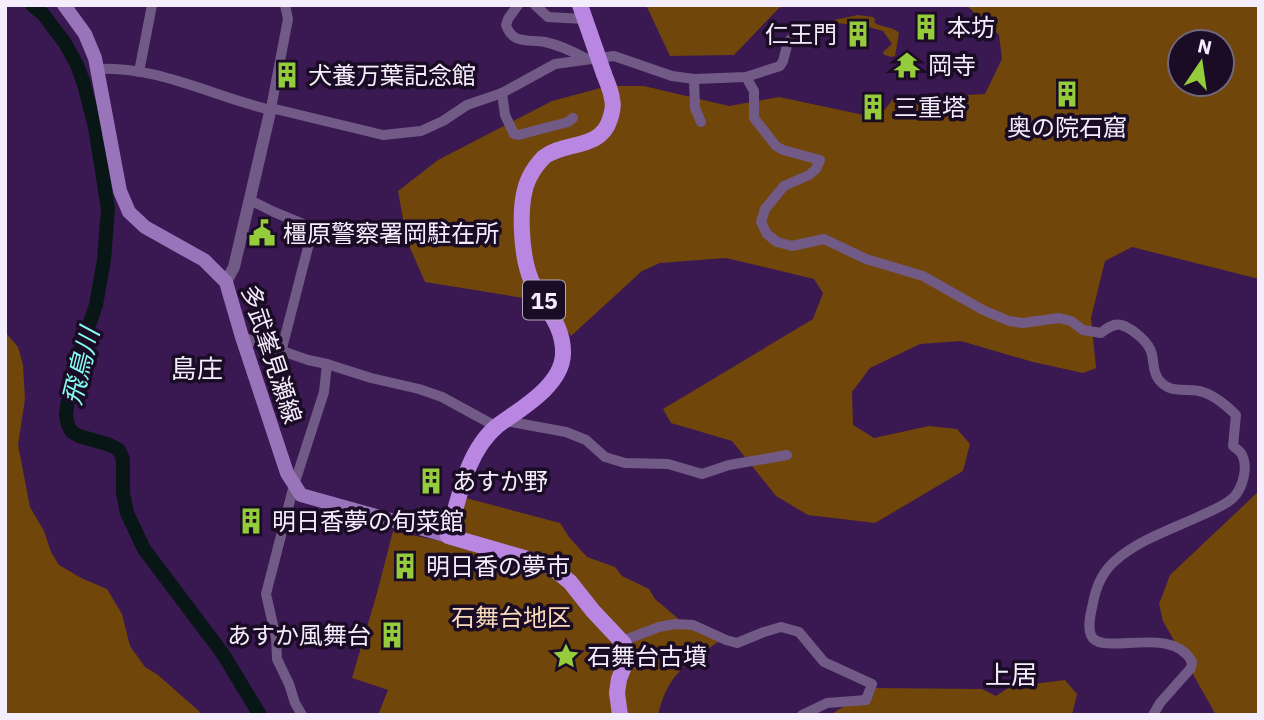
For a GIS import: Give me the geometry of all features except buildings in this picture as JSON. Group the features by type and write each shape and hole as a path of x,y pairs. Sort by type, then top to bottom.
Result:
{"main road":[{"name":"多武峯見瀬線","path":"64,5 85,34 95,58 120,191 129,212 145,227 204,260 226,282 287,473 294,485"},
{"name":"15","path":"448,536 471,462 479,446 501,424 547,387 563,356 556,321 532,281 524,249 524,190 530,176 545,157 592,141 604,132 609,124 613,101 604,74 592,55 582,12"},
{"path":"294,485 301,495 534,560 554,569 570,582 626,648 628,656 617,688 620,715"}],"street":[{"path":"139,72 152,5"},
{"path":"226,282 234,267 271,109 288,19 285,5"},
{"path":"518,5 506,25 514,37 547,42 575,52 614,56 672,76 694,79 746,77 780,66 788,43 794,36 814,31"},
{"path":"535,5 548,17 582,12"},
{"path":"97,69 139,72 212,92 244,104 383,135 421,131 467,106 502,93 555,64 592,55"},
{"path":"746,77 754,91 754,118 775,146 820,160 816,169 784,187 765,209 761,222 767,234 777,242 792,246 824,239 866,259 923,276 983,310 1009,321 1023,323 1059,318 1071,321 1083,330 1101,333 1112,326 1120,325 1142,337 1152,350 1154,371 1160,381 1170,389 1199,391 1211,396 1236,415 1233,446 1241,453 1244,479 1233,498 1133,548 1113,561 1096,588 1090,627 1094,640 1105,645 1130,642 1161,643 1181,649 1192,662 1191,668 1160,703 1153,715"},
{"path":"694,79 695,108 701,122"},
{"path":"502,93 505,115 514,134 568,122 573,118"},
{"path":"250,200 313,228 281,352"},
{"path":"242,337 281,352 419,389 501,424 566,432 586,440 605,457 625,463 668,464 702,474 729,465 787,455"},
{"path":"302,715 277,659 276,638 266,594 294,485 324,392 327,364"},
{"path":"622,641 675,624 693,625 737,643 781,627 799,632 824,662 872,684 866,700 827,704 802,715"}],"green space":[{"path":"646,5 787,5 779,8 734,55 670,56"},
{"path":"966,5 1259,5 1259,279 1132,247 1105,261 1091,318 1096,368 1083,373 961,341 920,344 870,368 852,392 853,425 874,438 929,426 957,429 970,444 963,471 875,523 808,515 776,496 732,441 671,423 663,409 813,319 823,293 814,279 726,258 660,263 642,271 571,336 542,301 425,282 407,241 398,191 438,160 552,101 608,86 644,86 729,106 779,97 878,118 893,99 985,94 1002,59 999,35"},
{"path":"858,15 873,17 877,24 899,33 895,56 884,55 883,52 892,44 883,31 834,22"},
{"path":"5,332 18,347 23,365 25,399 18,445 30,507 44,531 51,552 59,565 107,589 122,614 130,646 145,667 158,675 201,715 5,715"},
{"path":"1259,491 1259,715 1216,715 1163,621 1159,604 1170,575"},
{"name":"石舞台地区","path":"466,498 560,523 587,557 615,567 622,576 649,589 655,599 681,621 721,640 680,670 667,689 658,715 378,715 388,690 352,678 393,531 449,543"},
{"path":"1065,680 1077,694 1072,715 830,715 873,688 982,689 996,696 1010,687"}],"waterway":[{"name":"飛鳥川","path":"32,5 43,14 65,43 77,65 95,127 108,209 104,260 96,305 77,360 67,406 68,425 72,432 79,436 119,450 123,459 123,493 127,513 144,549 223,654 260,715"}],"place":[{"name":"本坊","path":"926,27"},
{"name":"仁王門","path":"858,34"},
{"name":"岡寺","path":"907,65"},
{"name":"犬養万葉記念館","path":"287,75"},
{"name":"奥の院石窟","path":"1067,94"},
{"name":"三重塔","path":"873,107"},
{"name":"橿原警察署岡駐在所","path":"262,233"},
{"name":"あすか野","path":"431,481"},
{"name":"明日香夢の旬菜館","path":"251,521"},
{"name":"明日香の夢市","path":"405,566"},
{"name":"あすか風舞台","path":"392,635"},
{"name":"石舞台古墳","path":"566,656"}],"district":[{"name":"島庄","path":"197,368"},
{"name":"上居","path":"1011,674"}]}
